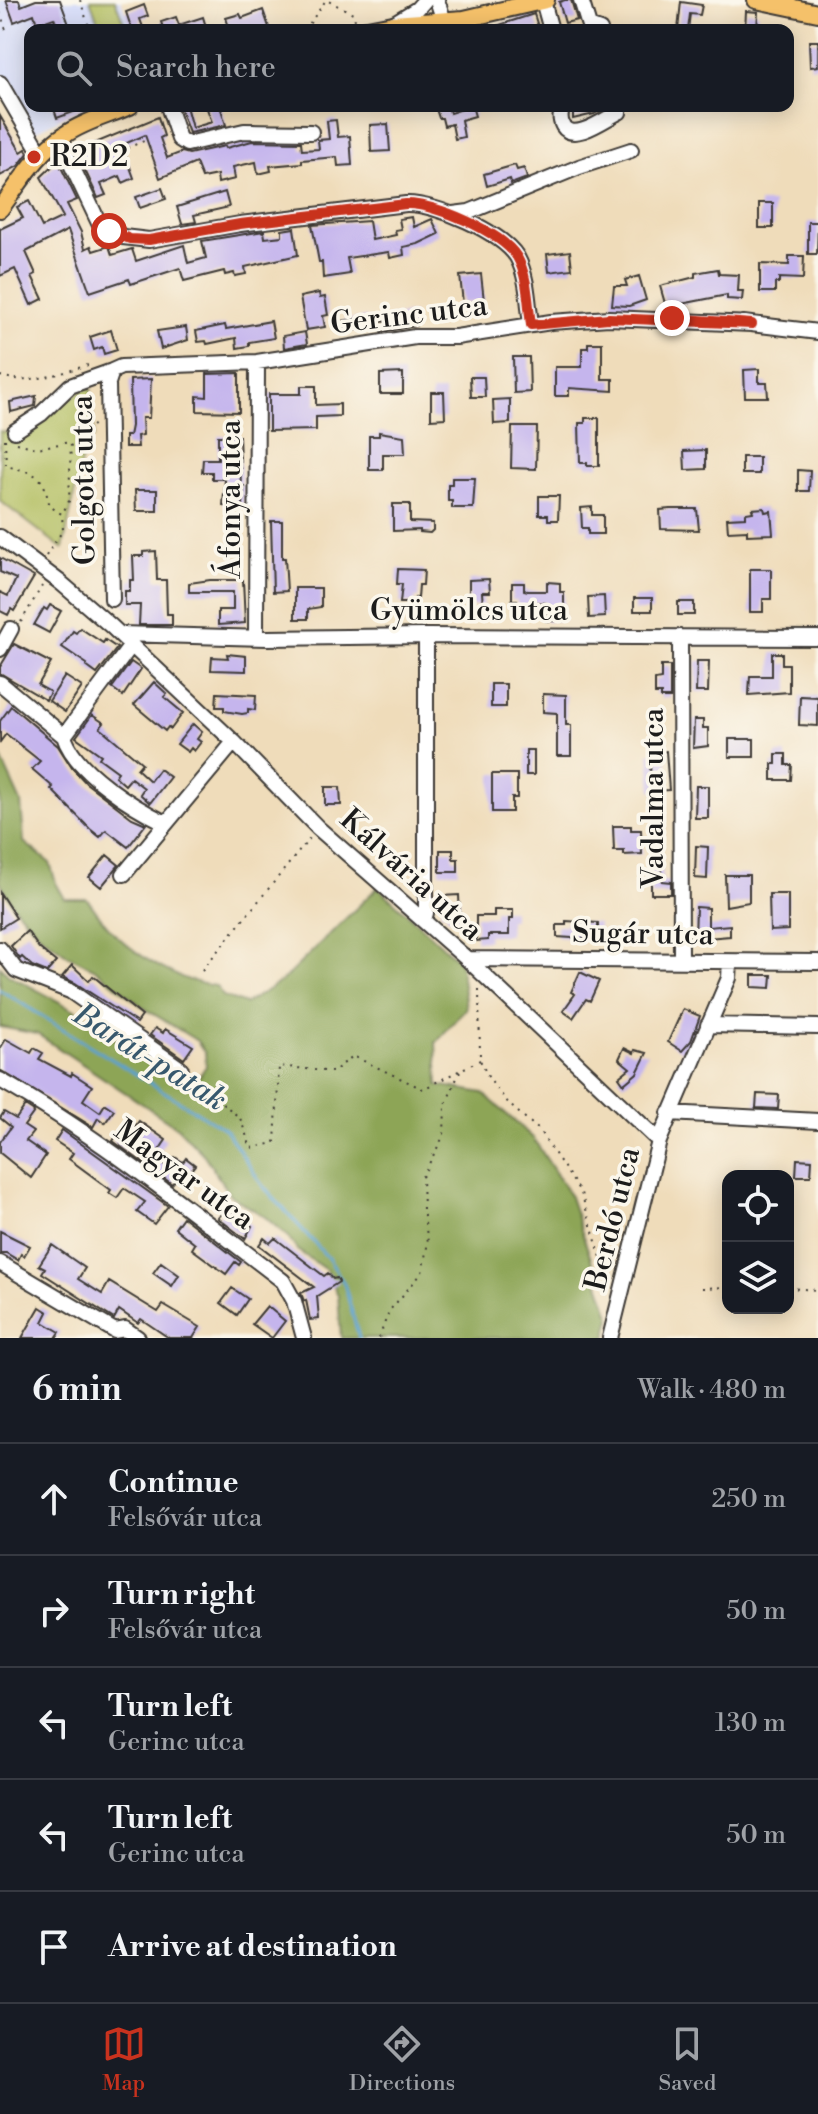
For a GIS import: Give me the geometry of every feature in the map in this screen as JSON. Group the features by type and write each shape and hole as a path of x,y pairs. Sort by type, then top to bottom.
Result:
{"main road":[{"path":"393,24 464,19 544,0"},
{"path":"756,0 818,13"},
{"path":"0,209 42,155 59,139 78,127 115,112"}],"street":[{"path":"544,0 550,24"},
{"path":"581,0 588,24"},
{"path":"393,24 428,1 438,21"},
{"path":"1,89 42,155"},
{"path":"170,112 179,139 187,144 244,131 311,132"},
{"path":"560,112 563,127 570,132 580,132 619,112"},
{"path":"59,139 99,223 115,234 130,239 149,240 278,220 417,204 453,214 500,241 517,258 523,273 531,325"},
{"path":"453,214 469,212 579,167 631,150"},
{"name":"Gerinc utca","path":"11,436 41,414 70,386 117,369 257,362 415,337 456,337 531,325 609,318 752,324 818,332"},
{"name":"Áfonya utca","path":"256,637 257,362"},
{"name":"Golgota utca","path":"112,599 108,376 117,369"},
{"path":"0,537 61,583 120,634 130,647 64,736"},
{"path":"0,649 11,629"},
{"name":"Gyümölcs utca","path":"120,634 818,638"},
{"path":"424,920 426,636"},
{"name":"Vadalma utca","path":"680,637 681,959"},
{"name":"Kálvária utca","path":"130,647 234,742 318,828 467,959 659,1141"},
{"path":"0,683 64,736 68,747 109,790 133,808 166,823"},
{"path":"124,874 234,742"},
{"path":"0,949 16,970 70,991 181,1069"},
{"name":"Sugár utca","path":"467,959 818,962"},
{"name":"Berdó utca","path":"610,1338 659,1141 729,978 730,962"},
{"path":"708,1025 818,1027"},
{"name":"Magyar utca","path":"0,1080 27,1095 158,1186 283,1281 294,1301 304,1338"},
{"path":"669,1113 818,1121"},
{"path":"0,1263 113,1335 125,1329 138,1338"}],"path":[{"path":"80,0 88,24"},
{"path":"309,24 326,0 353,13 358,24"},
{"path":"0,12 6,30"},
{"path":"127,148 144,141"},
{"path":"0,376 37,381 78,368"},
{"path":"62,514 49,505 37,477 6,466 4,435 37,448 71,441 85,434 101,415 108,414"},
{"path":"41,560 63,530 62,514 69,501 71,441"},
{"path":"11,629 17,627 31,608 37,592"},
{"path":"202,970 318,828"},
{"path":"479,972 480,1060 489,1079 510,1105 539,1130 581,1193 617,1307"},
{"path":"181,1069 240,1118 251,1148 275,1143 279,1066 333,1072 353,1056 423,1089 480,1060"},
{"path":"379,1338 389,1311 422,1273 428,1242 422,1177 444,1135 445,1106 460,1070"},
{"path":"702,1288 722,1287"},
{"path":"794,1288 818,1290"}],"shaded area":[{"path":"0,0 121,0 130,24 24,24 24,112 72,112 35,132 0,70"}],"green space":[{"path":"90,0 115,0 124,24 99,24"},
{"path":"91,387 94,437 85,442 63,549 0,501 0,431 12,434"},
{"path":"0,756 21,802 24,842 50,863 65,899 87,899 107,926 125,943 175,974 216,986 223,996 245,1004 282,981 378,887 460,962 466,1008 436,1042 438,1085 483,1093 533,1138 569,1194 611,1318 606,1338 341,1338 338,1295 326,1270 297,1250 287,1236 265,1217 230,1195 204,1155 177,1127 37,1034 0,1027 0,966 9,975 99,1023 124,1048 160,1070 192,1081 206,1066 205,1053 197,1041 144,1008 94,968 69,956 37,932 14,907 0,881"}],"building":[{"path":"6,0 19,0 21,6 36,0 60,0 69,24 56,24 54,18 37,24 34,14 14,22"},
{"path":"571,0 577,20 565,23 559,2"},
{"path":"681,2 702,5 700,15 690,14 689,24 679,24"},
{"path":"144,5 148,16 140,19 142,24 130,24 126,12"},
{"path":"263,10 268,24 228,24 226,18 240,14 242,18"},
{"path":"746,11 758,12 757,24 745,24"},
{"path":"534,14 537,24 503,24"},
{"path":"176,17 179,24 162,24"},
{"path":"203,17 205,24 182,24"},
{"path":"809,41 818,41 818,66 810,67"},
{"path":"55,112 73,112 57,118"},
{"path":"181,112 188,112 192,128 212,122 208,112 222,112 226,125 189,133"},
{"path":"437,112 474,112 475,116 461,120 464,137 455,139 452,124 444,126 442,118"},
{"path":"573,112 598,112 594,114 573,119"},
{"path":"0,116 21,152 26,149 28,153 18,166 0,176"},
{"path":"158,117 164,136 160,138 167,158 182,152 189,154 252,141 301,142 302,150 319,149 318,140 329,139 327,121 336,120 338,137 350,136 352,165 338,166 337,157 302,160 302,163 270,166 271,171 258,174 256,162 233,167 235,179 218,183 217,175 202,178 196,163 160,178 145,135 122,145 134,178 123,183 120,176 101,184 106,195 98,198 76,151"},
{"path":"388,124 390,151 371,152 370,125"},
{"path":"58,161 77,200 67,204 81,232 85,249 91,246 93,251 109,246 112,255 132,249 136,261 184,245 188,263 206,258 202,241 264,231 265,238 282,236 282,230 294,228 298,255 245,267 246,274 235,276 234,273 225,275 224,271 184,281 180,268 131,284 129,279 90,292 68,230 26,252 36,274 32,276 43,299 31,305 15,269 0,276 0,229 23,218 17,207 29,201 42,227 63,217 41,177"},
{"path":"515,165 517,170 524,168 527,178 511,184 510,179 487,186 484,174"},
{"path":"162,188 166,199 140,208 136,197"},
{"path":"225,192 229,207 194,215 196,222 182,224 177,207"},
{"path":"759,203 773,203 773,228 759,228"},
{"path":"412,217 414,227 432,219 439,234 403,247 404,255 390,258 389,252 347,258 350,274 323,278 312,225 369,221 372,240 396,235 395,230 401,229 399,219"},
{"path":"808,222 818,222 817,254 808,254"},
{"path":"570,251 572,269 549,272 547,254"},
{"path":"789,256 804,256 803,279 779,278 779,283 775,283 775,292 760,292 760,264 789,265"},
{"path":"718,269 719,274 739,275 738,291 743,291 742,300 727,299 727,295 666,307 660,286 695,277 695,273"},
{"path":"481,274 484,301 463,303 460,276"},
{"path":"639,276 646,300 629,306 612,305 614,286 627,286 625,280"},
{"path":"319,293 320,298 325,297 328,315 323,316 325,327 306,330 300,297"},
{"path":"413,313 416,326 381,332 380,322 390,321 389,317"},
{"path":"367,317 369,328 344,332 342,321"},
{"path":"271,321 274,338 249,342 249,346 237,348 236,338 207,344 206,341 198,342 196,331"},
{"path":"186,327 188,340 161,349 157,331"},
{"path":"111,330 117,350 104,354 102,347 94,350 90,337"},
{"path":"305,332 307,344 284,348 283,336"},
{"path":"588,343 602,343 602,379 613,379 613,391 569,388 569,396 555,396 555,367 582,367 582,348 588,348"},
{"path":"513,357 529,357 530,392 514,393"},
{"path":"759,369 759,383 767,383 768,397 745,397 744,370"},
{"path":"239,373 239,412 197,411 197,396 207,397 207,374"},
{"path":"403,373 403,394 380,394 380,374"},
{"path":"470,377 484,377 485,397 471,397"},
{"path":"151,379 149,418 142,418 143,435 137,436 138,447 125,447 125,436 129,436 131,426 130,380"},
{"path":"301,386 316,386 316,405 340,404 340,416 316,417 316,430 269,431 269,394 301,394"},
{"path":"431,392 444,392 445,418 431,419"},
{"path":"36,396 35,406 11,412 10,402"},
{"path":"510,399 510,423 494,424 493,400"},
{"path":"585,418 599,418 599,466 580,463 579,423 585,423"},
{"path":"512,427 537,427 536,469 511,468"},
{"path":"379,432 404,436 405,454 383,454 383,470 369,470 369,436 379,436"},
{"path":"218,436 239,436 243,507 223,506 225,479 212,479 212,472 202,472 203,459 218,459"},
{"path":"706,450 706,469 685,470 684,451"},
{"path":"742,457 759,457 759,474 742,474"},
{"path":"798,470 810,471 809,491 798,491"},
{"path":"452,478 475,478 473,508 452,508 452,501 448,501 448,484 452,484"},
{"path":"135,490 157,490 157,511 136,511"},
{"path":"539,496 559,496 558,520 548,520 548,515 539,515"},
{"path":"393,504 410,504 410,522 433,523 433,530 430,533 420,530 393,531"},
{"path":"592,507 592,515 603,515 603,534 588,534 588,528 582,528 581,508"},
{"path":"764,508 765,512 771,511 773,534 747,535 747,530 728,531 727,518 746,517 746,513 753,512 752,509"},
{"path":"697,509 699,530 661,529 660,510"},
{"path":"271,521 282,521 282,558 285,558 287,591 273,592"},
{"path":"156,551 157,580 166,580 167,614 172,614 172,625 139,625 140,605 125,605 125,591 130,591 130,580 134,580 133,556"},
{"path":"0,558 34,577 14,611 11,609 8,615 0,611 0,592 8,596 16,579 0,572"},
{"path":"398,569 424,570 423,585 419,585 415,603 400,603 402,584 397,584"},
{"path":"750,569 771,569 771,599 763,599 763,612 750,612"},
{"path":"489,579 490,592 482,592 483,606 469,606 469,580"},
{"path":"243,580 245,623 218,625 218,610 233,610 233,592 189,592 189,583"},
{"path":"547,582 560,583 560,592 564,592 564,621 546,621 546,603 528,602 528,613 517,613 517,600 512,600 512,583 524,583 524,590 528,591 547,591"},
{"path":"295,588 321,588 321,607 308,609 308,619 295,619"},
{"path":"604,596 605,617 589,618 588,597"},
{"path":"634,598 652,598 652,611 634,611"},
{"path":"678,602 694,602 694,615 678,615"},
{"path":"50,605 61,611 49,633 34,625 44,608 47,610"},
{"path":"80,628 117,648 97,674 62,647 73,631 76,633"},
{"path":"14,644 51,663 38,685 50,692 46,700 0,673 0,667"},
{"path":"772,653 782,653 782,664 789,664 789,692 749,695 750,676 772,676"},
{"path":"227,654 246,656 246,671 211,670 212,657 228,658"},
{"path":"697,661 709,661 708,692 696,692"},
{"path":"131,662 141,669 123,696 112,688"},
{"path":"661,666 670,666 670,698 655,694 655,680 661,679"},
{"path":"65,676 82,687 65,712 49,701"},
{"path":"154,682 167,694 164,697 183,713 171,729 168,727 165,731 134,705"},
{"path":"491,684 506,684 506,707 491,707"},
{"path":"217,693 256,695 255,710 248,709 248,713 242,714 224,711 224,707 216,707"},
{"path":"543,694 566,695 566,725 571,725 571,756 557,756 557,713 543,712"},
{"path":"800,696 818,697 818,726 799,725"},
{"path":"11,706 58,746 86,783 132,818 146,824 128,847 106,830 100,837 90,829 51,789 53,787 32,769 40,761 6,734 0,742 0,721"},
{"path":"92,715 104,723 100,728 142,763 137,769 150,781 159,769 170,777 150,803 140,794 144,788 131,778 125,785 115,776 118,772 99,758 101,755 76,737"},
{"path":"694,720 703,720 703,728 708,728 708,746 693,748"},
{"path":"193,724 202,732 197,739 201,742 194,751 191,748 188,752 177,744"},
{"path":"729,739 754,739 754,757 729,757"},
{"path":"526,750 534,750 534,775 526,775"},
{"path":"666,751 669,790 652,791 649,753"},
{"path":"776,754 786,754 786,765 792,765 791,780 772,780 772,764 776,764"},
{"path":"492,774 517,774 517,798 512,798 512,812 492,812"},
{"path":"696,786 708,786 708,818 695,818"},
{"path":"325,787 340,787 341,805 325,805"},
{"path":"613,826 631,826 631,830 641,830 642,854 624,855 624,851 614,851"},
{"path":"696,846 708,847 707,879 695,878"},
{"path":"440,850 453,850 453,859 458,859 458,872 440,872"},
{"path":"107,855 119,865 101,887 89,877"},
{"path":"651,867 662,867 662,881 671,882 671,894 651,894"},
{"path":"725,875 749,875 749,902 726,906"},
{"path":"0,893 16,918 0,928"},
{"path":"769,894 788,894 788,930 770,931"},
{"path":"459,895 460,918 447,918 447,913 441,913 441,896"},
{"path":"696,907 708,908 708,927 730,925 730,936 695,939"},
{"path":"494,910 513,910 513,919 509,919 509,935 488,935 488,940 476,941 476,916 494,916"},
{"path":"566,921 598,923 598,936 588,936 588,939 557,937 557,925 566,925"},
{"path":"27,931 39,948 56,962 47,972 32,966 22,957 20,959 11,946"},
{"path":"72,965 89,981 93,976 142,1016 137,1023 62,977"},
{"path":"580,972 599,981 590,1001 586,999 573,1018 563,1011 575,994 571,992"},
{"path":"752,975 772,975 771,988 752,987"},
{"path":"683,1009 700,1016 691,1041 682,1051 668,1042"},
{"path":"155,1028 163,1033 165,1029 193,1046 184,1059 150,1035"},
{"path":"6,1039 31,1053 34,1048 43,1053 39,1059 71,1076 72,1073 92,1086 83,1100 100,1112 105,1104 114,1110 105,1123 98,1118 93,1127 0,1070 0,1049"},
{"path":"624,1048 634,1053 635,1050 647,1053 637,1073 624,1084 619,1077 630,1068 619,1059"},
{"path":"757,1094 779,1095 778,1109 756,1108"},
{"path":"25,1106 34,1112 24,1126 33,1132 26,1141 46,1155 31,1178 0,1153 0,1142 11,1127 0,1118 4,1112 16,1119"},
{"path":"139,1121 166,1140 154,1158 168,1167 175,1157 183,1162 186,1158 195,1165 184,1179 179,1176 172,1184 113,1141 121,1129 129,1135"},
{"path":"62,1130 168,1206 154,1224 137,1212 145,1202 124,1188 117,1198 109,1193 111,1190 69,1159 73,1153 55,1141"},
{"path":"797,1159 812,1160 811,1176 796,1176"},
{"path":"227,1207 252,1226 245,1239 218,1218"},
{"path":"183,1217 241,1262 239,1265 235,1262 226,1274 192,1249 195,1244 175,1228"},
{"path":"0,1231 30,1246 24,1256 21,1254 18,1260 0,1253"},
{"path":"264,1238 270,1243 275,1238 324,1276 328,1273 333,1279 337,1278 339,1282 317,1296 319,1319 310,1320 306,1300 301,1293 314,1287 259,1245"},
{"path":"52,1245 85,1268 78,1279 102,1294 109,1282 158,1312 163,1305 200,1327 193,1338 169,1338 141,1319 138,1323 119,1310 114,1319 42,1273 45,1268 39,1265"},
{"path":"161,1262 179,1275 172,1286 153,1273"},
{"path":"232,1288 248,1299 237,1315 221,1303"},
{"path":"267,1306 285,1321 272,1338 252,1324"},
{"path":"40,1307 48,1312 43,1322 60,1332 56,1338 22,1338"}],"waterway":[{"name":"Barát-patak","path":"0,990 226,1130 262,1185 328,1258 344,1283 359,1338"}],"place":[{"name":"R2D2","path":"34,157"}],"route":[{"path":"109,231 130,239 149,240 240,224 406,204 427,205 453,214 510,248 523,273 531,325 609,318 752,324 672,318"}]}
